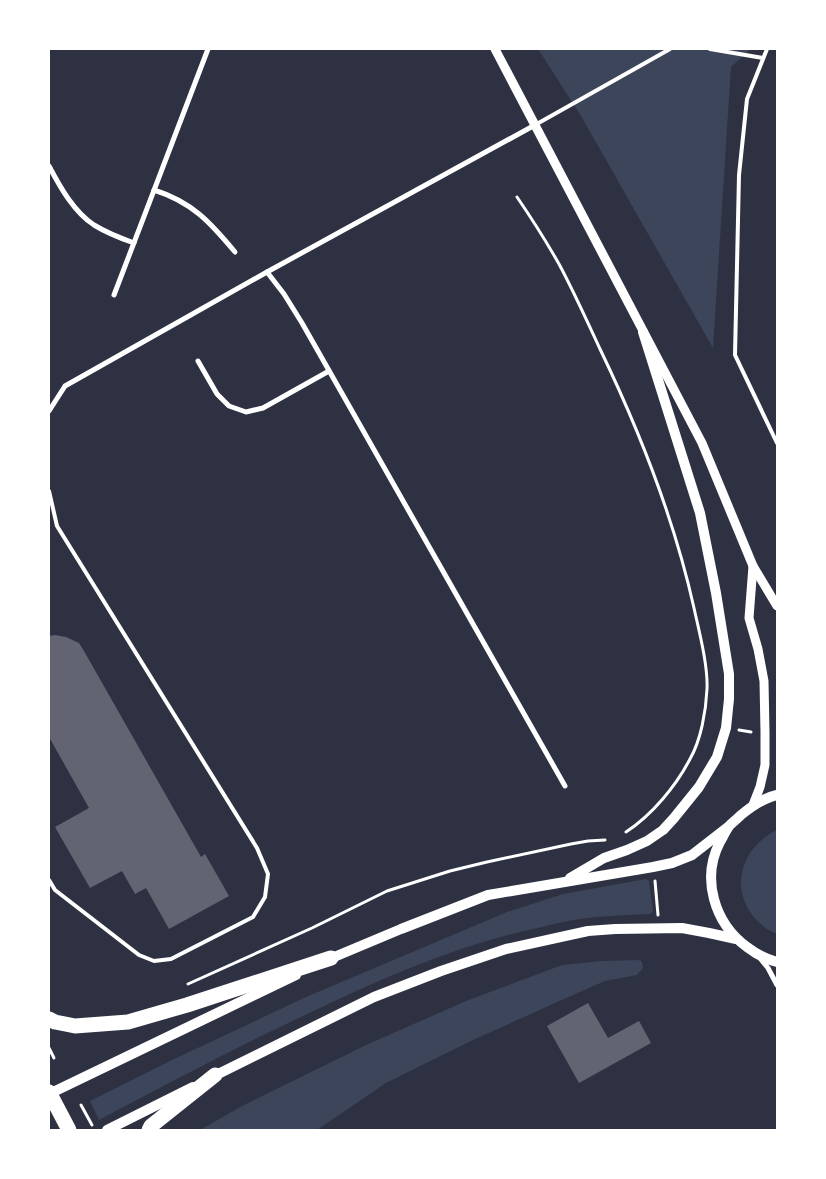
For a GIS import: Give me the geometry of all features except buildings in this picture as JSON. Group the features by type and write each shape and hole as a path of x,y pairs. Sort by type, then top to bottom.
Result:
{"highway":[{"path":"49,1019 75,1026 128,1022 331,958"},
{"path":"149,1130 151,1126 215,1075"},
{"path":"49,1093 68,1130"}],"main road":[{"path":"564,882 604,858 647,841 663,830 699,786 717,757 726,728 729,674 702,522 643,332"},
{"path":"49,1093 331,958 488,895 653,868 672,863 692,854 753,805 777,796"},
{"path":"728,827 715,852 711,879 717,911 725,926 736,939 755,953 777,962"},
{"path":"107,1130 374,998 441,971 506,949 588,931 615,929 682,928 736,939"}],"street":[{"path":"114,295 208,49"},
{"path":"495,49 702,443 753,566 777,606"},
{"path":"49,411 65,386 267,272 535,125"},
{"path":"49,166 76,209 93,224 113,235 134,243"},
{"path":"154,190 170,195 195,210 214,226 235,252"},
{"path":"267,272 284,294 329,371 565,786"},
{"path":"198,361 217,394 229,406 246,412 263,408 329,371"},
{"path":"753,566 749,618 758,649 764,681 765,732 765,765 753,805"},
{"path":"755,953 768,968 777,985"}],"lane":[{"path":"535,125 670,49"},
{"path":"710,49 763,58"},
{"path":"767,49 747,99 739,175 735,355 777,443"},
{"path":"49,491 58,526 258,848 268,874 265,897 253,917 171,959 154,960 139,955 62,896 55,890 49,880"}],"path":[{"path":"736,730 750,732"},
{"path":"654,877 658,915"},
{"path":"49,1048 54,1058"},
{"path":"81,1105 92,1125"}],"shaded area":[{"path":"538,49 751,49 731,67 713,348 581,116"},
{"path":"777,830 777,934 765,928 750,912 741,888 741,876 749,854 756,845"},
{"path":"646,879 649,881 653,911 650,914 579,919 485,941 457,950 376,982 322,1007 182,1076 99,1120 90,1101 306,997 507,912 563,894"},
{"path":"640,960 643,968 637,975 605,981 471,1041 386,1083 317,1130 200,1130 242,1106 366,1045 466,1001 562,965"}]}
